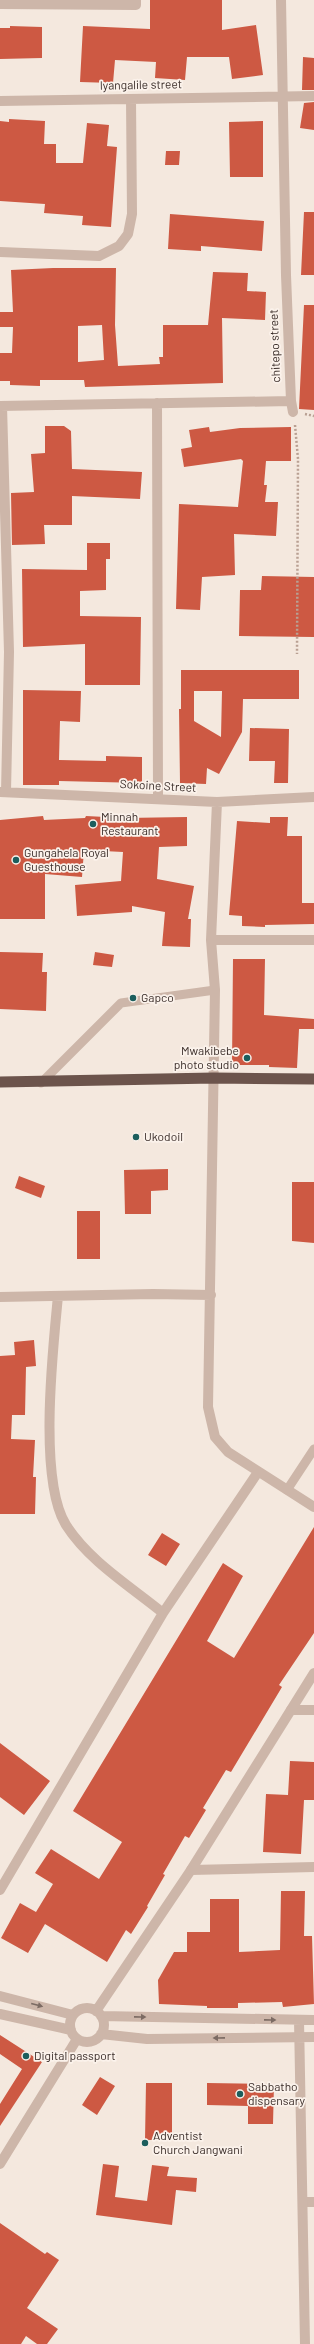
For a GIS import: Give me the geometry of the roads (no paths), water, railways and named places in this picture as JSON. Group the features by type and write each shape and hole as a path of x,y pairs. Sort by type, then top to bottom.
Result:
{"highway":[{"path":"0,1082 41,1083 214,1078 314,1079"}],"street":[{"path":"0,4 136,4 136,0"},
{"name":"chitepo street","path":"280,0 291,401 293,412"},
{"name":"lyangalile street","path":"0,100 131,99 282,95 314,96"},
{"path":"0,252 100,256 119,246 128,234 132,214 131,99"},
{"path":"3,792 9,652 2,548 1,406 291,401"},
{"path":"158,403 158,799"},
{"name":"Sokoine Street","path":"3,792 217,802 314,797"},
{"path":"217,802 211,940 215,990 208,1407 215,1437 228,1452 314,1507"},
{"path":"211,940 314,940"},
{"path":"0,1297 211,1295"},
{"path":"58,1296 51,1376 50,1442 53,1480 58,1507 66,1524 91,1555 163,1613"},
{"path":"0,1889 163,1613 258,1472"},
{"path":"98,2014 314,1674"},
{"path":"291,1710 314,1710"},
{"path":"190,1870 314,1867"},
{"path":"0,1996 73,2015"},
{"path":"98,2014 103,2024 101,2034 93,2041 87,2042 77,2039 71,2030 71,2020 73,2015 82,2009 98,2014 314,2020"},
{"path":"0,2014 71,2030"},
{"path":"299,2020 301,2037 305,2344"},
{"path":"101,2034 147,2039 314,2037"},
{"path":"0,2164 77,2039"},
{"path":"302,2202 314,2202"}],"lane":[{"path":"41,1083 121,1004 215,990"},
{"path":"287,1490 314,1448"}],"place":[{"name":"Minnah Restaurant","path":"93,824"},
{"name":"Gungahela Royal Guesthouse","path":"16,860"},
{"name":"Gapco","path":"133,998"},
{"name":"Mwakibebe photo studio","path":"247,1058"},
{"name":"Ukodoil","path":"136,1137"},
{"name":"Digital passport","path":"26,2056"},
{"name":"Sabbatho dispensary","path":"240,2094"},
{"name":"Adventist Church Jangwani","path":"145,2143"}]}
